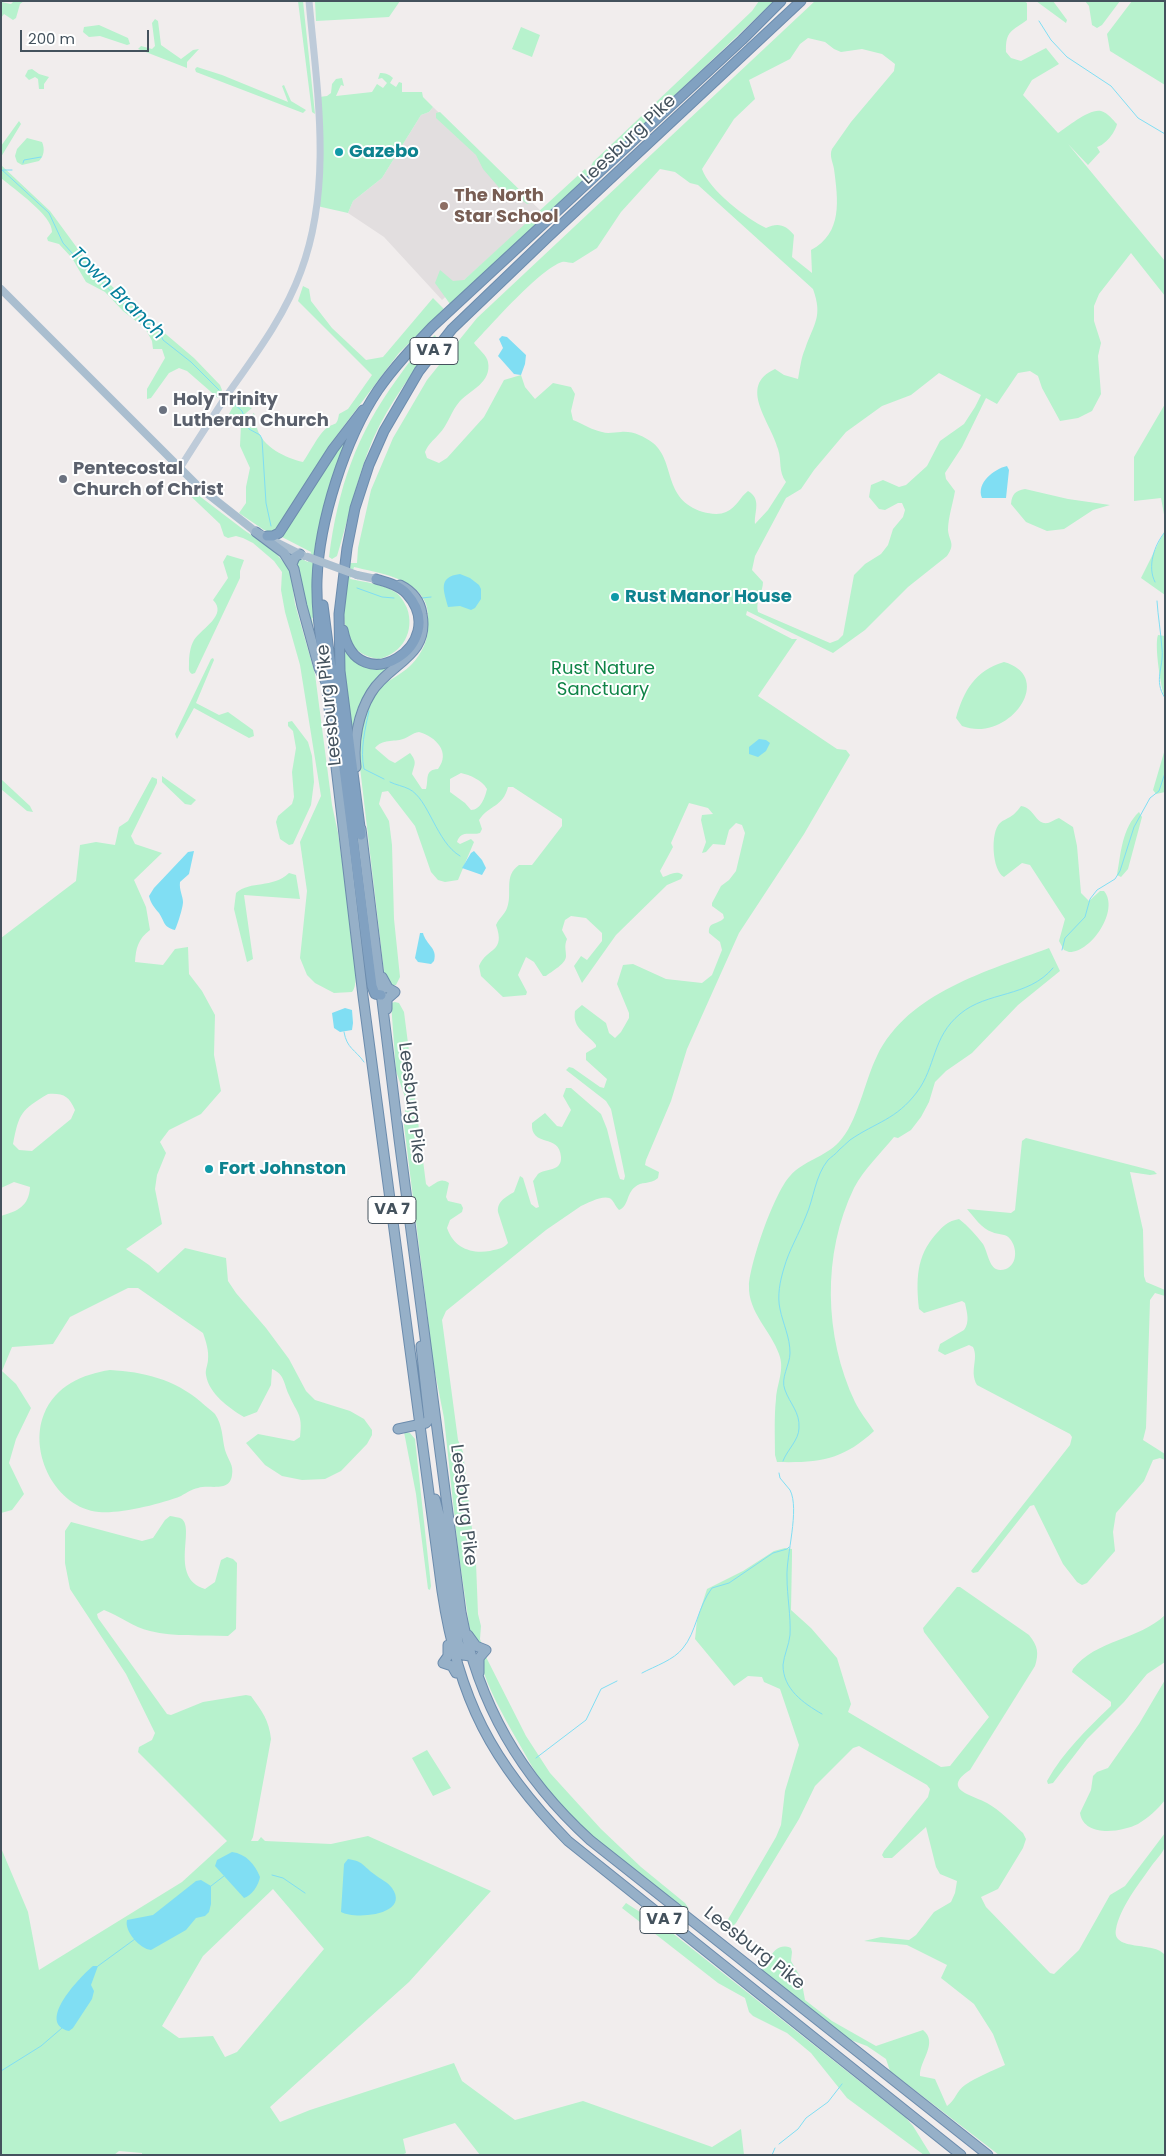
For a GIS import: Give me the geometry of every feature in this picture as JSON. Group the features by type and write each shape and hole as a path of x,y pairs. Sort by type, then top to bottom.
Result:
{"highway":[{"name":"Leesburg Pike","path":"781,1 742,40 432,327 377,392 350,446 332,494 322,540 317,578 319,629 363,996 448,1628 448,1654 443,1663 452,1666 490,1742 508,1772 539,1811 568,1842 961,2155"},
{"name":"Leesburg Pike","path":"801,1 486,296 452,330 429,358 395,412 369,465 351,527 339,614 340,671 464,1625 470,1656 495,1718 514,1752 539,1786 574,1825 988,2155"},
{"path":"267,536 279,533 333,449 377,392"},
{"path":"256,532 284,554 292,564 319,668 326,682"},
{"path":"292,564 295,557 304,556"},
{"path":"317,578 322,593 372,986 375,994 381,995"},
{"path":"339,614 346,644 360,658 367,662 381,665 403,656 415,640 417,614 406,593 393,585 376,579"},
{"path":"361,835 361,808 355,762 357,730 375,687 417,648 423,627 422,611 419,603 410,591 397,584 376,579"},
{"path":"377,963 386,986 396,992 386,1002 386,1033"},
{"path":"398,1429 421,1425 428,1422 429,1418 416,1296 416,1266"},
{"path":"427,1470 441,1522 458,1642 463,1654 470,1656"},
{"path":"464,1625 473,1643 486,1650 478,1661 480,1683"}],"main road":[{"path":"180,468 273,328 295,285 309,247 317,206 321,121 309,1"},
{"path":"1,289 180,468 212,497 256,532 304,556 357,575 376,579"}],"shaded area":[{"name":"The North Star School","path":"433,107 541,211 442,300 384,237 348,213 353,201 382,178 421,115 429,112"}],"green space":[{"path":"14,1 24,1 20,4 16,18 13,20 4,14 1,18 1,2 11,4"},
{"path":"298,1 303,1 315,114 312,112"},
{"path":"315,1 400,1 389,17 316,21"},
{"path":"759,1 774,1 597,169 591,166 752,11"},
{"name":"Rust Nature Sanctuary","path":"815,1 1024,1 1027,3 1027,20 1010,32 1006,52 1011,58 1021,61 1046,48 1059,64 1032,80 1023,95 1058,133 1091,112 1096,111 1106,113 1117,124 1109,138 1097,147 1100,152 1088,165 1068,144 1165,261 1165,296 1131,253 1099,294 1094,306 1094,321 1101,343 1098,356 1101,394 1092,411 1078,418 1060,421 1042,388 1038,376 1030,371 1018,373 997,404 986,398 962,447 945,473 946,479 955,491 948,525 952,545 950,552 908,587 865,630 833,653 747,611 746,615 792,639 797,639 758,696 837,749 846,750 850,755 804,834 739,933 687,1049 671,1101 646,1160 645,1165 659,1172 658,1178 652,1182 635,1187 624,1206 619,1210 609,1198 597,1199 581,1206 546,1230 446,1311 442,1320 458,1440 463,1452 476,1563 478,1614 482,1645 473,1640 470,1631 458,1549 444,1418 428,1337 429,1327 404,1125 406,1100 396,1071 391,1003 399,1003 404,1012 426,1184 429,1187 436,1182 446,1181 449,1183 446,1197 448,1201 461,1204 462,1212 450,1220 447,1228 450,1235 459,1245 470,1250 483,1252 502,1248 508,1243 498,1212 501,1202 514,1192 520,1176 523,1178 531,1204 536,1208 539,1207 533,1181 538,1174 556,1167 561,1162 556,1145 536,1135 533,1131 532,1123 545,1113 557,1126 562,1127 571,1110 563,1096 566,1088 571,1088 601,1114 607,1129 620,1179 624,1180 625,1176 611,1109 606,1101 566,1070 569,1067 573,1068 604,1088 607,1079 586,1060 586,1053 596,1047 596,1045 578,1027 575,1011 582,1005 606,1023 609,1033 615,1038 629,1018 629,1013 617,984 623,965 633,964 666,979 702,983 712,975 722,950 720,942 709,933 709,929 724,918 723,914 712,906 712,903 721,886 736,871 745,833 742,825 736,823 729,830 725,845 713,844 706,852 702,853 706,842 701,820 702,815 713,814 708,808 689,803 671,843 673,847 660,871 663,877 678,873 683,875 681,879 667,885 616,935 582,983 574,966 581,956 587,960 602,941 602,933 586,918 571,916 565,920 562,930 567,939 564,962 546,976 543,976 534,962 526,957 518,975 527,992 526,995 503,997 481,976 479,966 499,941 496,925 509,902 511,874 519,865 532,865 562,826 562,819 513,787 508,787 503,798 479,820 482,829 480,833 464,834 459,838 457,842 460,844 471,839 474,842 458,880 445,882 438,880 431,872 415,826 388,791 382,792 379,804 389,821 392,845 394,919 400,977 396,985 391,986 385,981 359,759 361,735 366,711 373,696 381,687 411,665 421,651 427,635 428,611 421,595 405,582 384,574 354,567 350,579 390,589 399,595 407,608 409,625 405,640 395,652 379,659 364,655 354,646 348,635 345,622 345,592 350,563 357,563 358,548 371,490 393,438 427,380 477,318","holes":["808,38 825,42 841,52 862,49 882,54 895,64 894,71 851,122 832,149 831,157 837,192 836,215 829,235 811,250 812,273 792,257 794,235 791,232 785,227 778,225 766,228 749,218 720,195 702,169 734,119 755,99 749,80 790,59 800,44","660,169 675,172 690,183 698,185 813,289 817,307 816,320 802,356 798,379 784,375 775,369 764,376 758,385 757,395 778,449 781,470 786,482 768,510 755,524 756,502 755,498 748,491 730,510 724,513 706,513 690,506 675,489 665,460 653,443 634,433 604,433 573,420 571,411 575,394 571,387 553,383 535,399 525,387 521,375 504,380 484,417 447,458 439,463 427,458 426,449 442,430 457,405 480,385 487,375 487,359 474,343 516,298 541,275 562,262 573,263 597,248 621,212","939,373 981,395 964,424 940,441 927,466 906,485 899,487 883,480 871,485 869,497 879,509 885,510 898,503 902,503 905,510 903,517 893,529 888,545 881,554 865,564 854,575 843,635 838,640 830,643 758,612 757,608 763,582 752,570 755,556 786,498 801,489 814,470 846,432 882,406 911,395","414,733 425,734 436,741 442,751 442,763 438,769 429,773 426,789 422,789 412,774 415,763 410,753 395,763 375,748 381,743 403,739","461,773 476,778 487,789 480,805 471,810 450,792 450,779"]},
{"path":"1036,1 1053,1 1067,20 1066,23"},
{"path":"1085,1 1120,1 1102,25 1097,28 1092,25 1089,6"},
{"path":"1132,1 1165,1 1165,85 1110,51 1107,34"},
{"path":"155,19 158,21 161,45 181,59 193,50 199,49 187,62 187,68 138,49 141,46 152,49 155,46 152,23"},
{"path":"99,25 128,38 130,44 127,45 100,36 89,37 83,32 84,27"},
{"path":"521,27 540,35 532,57 512,49"},
{"path":"197,67 222,75 288,102 282,86 284,85 291,101 306,110 303,113 196,72 195,69"},
{"path":"32,69 39,74 49,77 44,84 44,89 39,89 38,79 35,77 29,80 25,76 28,70"},
{"path":"380,73 387,74 393,78 390,83 396,87 399,82 402,83 402,92 422,92 423,97 433,107 429,112 421,115 382,178 353,201 348,213 317,206 319,97 327,96 331,93 332,84 336,79 342,78 344,86 341,85 336,96 372,92 377,84 383,88 387,83 382,78 378,79"},
{"path":"440,112 532,202 527,204 517,196 510,201 506,199 502,191 483,169 476,155 436,118 436,113"},
{"path":"19,121 21,124 1,157 1,146"},
{"path":"27,138 42,142 44,152 39,161 22,165 17,162 15,156 17,149"},
{"path":"1,165 50,211 86,260 99,274 135,308 194,358 220,385 222,390 218,398 187,371 179,368 169,373 151,398 147,399 147,389 165,358 162,349 153,349 152,341 145,328 123,311 105,292 86,282 72,258 59,244 48,241 47,238 52,232 51,226 32,203 1,178"},
{"path":"585,169 590,175 450,304 435,283 440,270 453,281 464,280"},
{"path":"303,286 309,289 311,301 332,328 366,360 383,357 433,298 444,309 399,353 331,443 276,529 271,532 264,530 239,513 246,503 246,487 250,468 240,446 241,424 254,413 260,435 269,446 289,458 303,462 321,434 336,423 339,414 348,409 372,375 298,301"},
{"path":"435,335 437,339 394,400 373,439 358,482 337,556 332,559 329,557 338,508 351,463 360,442 370,421 397,379 419,350"},
{"path":"235,403 252,408 234,423 229,414"},
{"path":"1165,404 1165,520 1161,498 1134,501 1134,457"},
{"path":"352,430 332,479 320,523 314,617 312,618 315,645 286,552 308,562 311,552 280,536 326,463"},
{"path":"181,482 273,550 287,566 291,575 295,604 315,674 332,805 338,833 354,946 356,978 352,992 334,993 315,983 307,975 300,958 307,891 300,842 321,796 300,665 285,612 281,590 282,572 274,561 253,543 236,536 228,538 224,536 220,524 180,486"},
{"path":"1025,489 1068,499 1110,505 1093,510 1064,529 1047,531 1026,522 1011,504 1015,493"},
{"path":"1165,530 1165,595 1141,578"},
{"path":"227,555 244,560 240,571 240,578 195,673 192,674 189,669 192,646 198,635 216,616 217,606 213,600 228,578 223,562"},
{"path":"1158,635 1165,636 1165,699 1157,657"},
{"path":"341,640 347,649 386,668 387,671 356,718 352,733"},
{"path":"213,658 214,660 196,703 219,715 228,712 253,730 254,736 249,738 194,708 177,739 175,734"},
{"path":"1004,662 1019,670 1026,681 1026,694 1020,706 1009,718 995,726 979,729 962,726 956,718 967,690 978,676"},
{"path":"292,721 308,742 312,756 314,782 311,805 293,844 289,845 280,839 276,822 278,816 292,804 294,797 292,772 296,748 293,731 288,726 288,722"},
{"path":"1165,749 1165,792 1156,794 1153,790"},
{"path":"162,776 196,800 191,805 185,804 162,782"},
{"path":"152,777 157,779 157,783 131,836 135,844 162,853 134,880 146,907 150,930 138,944 135,962 163,965 175,949 188,947 189,974 202,991 215,1015 214,1055 221,1091 201,1114 169,1130 160,1142 166,1153 157,1175 155,1189 162,1224 126,1249 158,1273 185,1248 226,1258 228,1281 289,1359 306,1391 315,1400 350,1411 364,1419 372,1430 372,1435 367,1444 341,1471 325,1479 302,1480 282,1476 265,1465 246,1443 258,1434 294,1441 300,1437 301,1423 299,1414 284,1380 272,1369 271,1385 257,1412 244,1417 220,1400 208,1382 206,1373 208,1353 203,1333 138,1288 128,1288 70,1317 53,1344 12,1347 2,1371 16,1384 31,1408 16,1439 9,1463 24,1494 12,1510 1,1513 1,1216 22,1207 27,1199 30,1187 14,1182 1,1188 1,938 76,881 80,845 96,842 115,845 119,827 128,821","holes":["48,1094 65,1096 70,1101 75,1110 71,1119 32,1151 19,1150 13,1144 17,1125 23,1113 39,1099"]},
{"path":"1,779 30,806 33,812 27,811 1,789"},
{"path":"1021,806 1026,807 1037,819 1044,823 1059,818 1073,827 1077,846 1081,893 1089,901 1100,891 1104,891 1108,899 1106,919 1101,929 1086,946 1077,950 1069,952 1064,950 1059,941 1065,919 1030,865 1022,863 1004,877 997,867 994,842 997,828 1001,822 1014,814"},
{"path":"1139,812 1142,817 1128,869 1121,877 1117,875 1123,841 1133,818"},
{"path":"289,873 296,875 300,899 244,895 253,959 247,962 234,909 236,893 248,887 276,881"},
{"path":"1049,948 1060,971 1018,1005 972,1053 946,1071 935,1082 929,1102 921,1117 911,1130 898,1138 894,1137 868,1168 854,1188 844,1213 836,1240 832,1267 833,1323 837,1350 845,1377 857,1406 874,1431 852,1448 830,1458 806,1462 777,1462 775,1455 775,1413 781,1360 752,1304 749,1286 758,1246 777,1197 795,1171 827,1152 845,1134 856,1113 877,1056 891,1034 908,1015 929,1000 976,975"},
{"path":"1026,1138 1154,1171 1157,1174 1150,1175 1130,1172 1143,1230 1144,1276 1146,1282 1165,1290 1165,1296 1155,1293 1150,1300 1146,1428 1143,1440 1165,1454 1165,1460 1160,1458 1153,1460 1144,1481 1116,1513 1113,1532 1115,1551 1087,1583 1082,1585 1077,1582 1063,1564 1034,1505 1030,1506 978,1572 973,1573 971,1571 1070,1445 1072,1437 1070,1434 977,1385 974,1375 975,1352 973,1347 969,1345 945,1355 938,1351 940,1344 966,1327 968,1317 965,1303 962,1301 924,1313 919,1309 918,1279 924,1251 929,1242 941,1229 955,1220 959,1219 983,1244 990,1262 996,1269 1006,1269 1013,1263 1015,1251 1010,1239 985,1228 967,1209 1011,1213 1015,1210 1022,1141"},
{"path":"110,1370 147,1375 169,1382 191,1394 215,1414 220,1423 225,1450 232,1468 230,1481 223,1486 203,1487 152,1505 108,1512 84,1508 58,1490 49,1476 43,1461 40,1445 40,1429 44,1414 55,1396 71,1383 80,1378"},
{"path":"404,1432 410,1433 415,1439 430,1590 428,1589 416,1494"},
{"path":"170,1516 178,1517 182,1519 185,1525 185,1565 188,1575 194,1583 205,1589 215,1582 221,1560 227,1557 237,1563 236,1629 228,1636 179,1635 144,1629 104,1610 97,1614 98,1618 167,1714 171,1715 203,1702 246,1695 251,1696 258,1706 267,1721 271,1739 251,1841 258,1841 261,1837 265,1841 331,1844 368,1836 491,1891 409,1982 270,2107 280,2122 310,2110 454,2063 462,2081 515,2120 583,2101 712,2147 741,2129 744,2155 480,2155 455,2123 403,2139 406,2153 402,2155 142,2155 142,2153 119,2151 114,2155 1,2155 1,1848 28,1912 39,1970 182,1882 227,1841 138,1752 139,1747 152,1740 155,1733 126,1674 70,1589 65,1563 65,1531 71,1522 142,1541 153,1538 165,1520","holes":["273,1889 324,1949 237,2052 225,2057 213,2036 179,2038 162,2026 203,1956"]},
{"path":"785,1548 792,1549 791,1610 811,1628 837,1658 851,1704 848,1712 941,1767 950,1766 989,1717 924,1632 923,1628 957,1587 960,1587 1032,1639 1037,1650 1035,1666 970,1770 958,1782 962,1791 992,1806 1023,1833 1026,1839 1023,1848 998,1889 981,1897 986,1907 1050,1973 1054,1974 1079,1950 1110,1895 1125,1886 1165,1833 1164,1849 1140,1882 1121,1913 1116,1936 1120,1941 1127,1944 1152,1948 1165,1955 1165,2155 999,2155 890,2071 886,2059 867,2046 848,2039 761,1971 776,1949 780,1947 791,1948 791,1961 801,1978 805,2000 832,2021 876,2046 923,2030 927,2035 929,2046 920,2070 920,2076 935,2079 947,2106 965,2085 1005,2065 993,2034 974,2004 941,1978 947,1965 907,1945 864,1941 881,1937 909,1940 916,1935 934,1912 951,1902 957,1881 940,1874 936,1867 926,1827 892,1858 884,1858 882,1855 884,1851 928,1797 930,1789 927,1785 859,1746 853,1748 815,1786 799,1819 736,1923 730,1926 727,1921 776,1837 781,1825 785,1791 799,1745 780,1689 764,1682 762,1677 748,1676 734,1686 695,1639 697,1620 707,1589 743,1571 774,1551"},
{"path":"1165,1615 1165,1662 1147,1674 1124,1702 1087,1739 1053,1783 1048,1784 1047,1781 1068,1750 1111,1706 1111,1702 1072,1672 1073,1669 1082,1659 1093,1652 1143,1630"},
{"path":"485,1655 526,1736 550,1773 601,1829 641,1867 685,1903 689,1909 681,1907 596,1840 551,1794 529,1761 492,1693 481,1664"},
{"path":"1165,1680 1165,1800 1138,1824 1114,1831 1096,1830 1083,1821 1080,1813 1091,1790 1093,1776 1097,1772 1108,1768 1139,1724"},
{"path":"427,1750 451,1788 433,1796 412,1758"},
{"path":"626,1903 671,1932 906,2118 931,2155 924,2155 847,2098 811,2053 787,2033 753,2016 749,2012 745,1998 718,1983 622,1908"}],"water":[{"path":"502,336 507,337 526,355 521,375 514,374 498,356 503,348 499,339"},
{"path":"1007,466 1009,470 1006,498 982,498 982,487 987,478 997,470"},
{"path":"460,574 470,578 481,589 481,599 475,608 471,610 460,606 448,607 444,590 445,582 448,578"},
{"path":"759,739 770,743 766,751 758,757 749,754 749,747"},
{"path":"194,851 189,874 180,882 183,905 175,930 165,924 149,896 154,888 188,852"},
{"path":"474,851 486,868 482,875 462,868"},
{"path":"420,933 423,933 433,950 435,957 431,964 418,962 415,958"},
{"path":"345,1008 352,1010 352,1030 340,1032 334,1028 332,1013"},
{"path":"232,1852 242,1855 249,1860 260,1877 255,1889 244,1898 215,1866 217,1860"},
{"path":"348,1859 360,1863 392,1888 396,1897 394,1904 388,1910 368,1915 341,1912 344,1864"},
{"path":"201,1880 211,1886 211,1904 209,1912 205,1916 196,1918 186,1930 151,1950 142,1946 134,1939 128,1929 127,1920 153,1915 196,1881"},
{"path":"93,1966 98,1966 91,1985 94,1991 92,1999 69,2031 60,2026 57,2019 58,2010 71,1989"}],"waterway":[{"path":"1039,21 1051,40 1067,57 1111,86 1138,118 1165,134"},
{"path":"23,163 24,160 41,157"},
{"name":"Town Branch","path":"1,169 49,213 63,243 72,253 129,309 146,323 158,329 163,340 191,362 219,390"},
{"name":"Town Branch","path":"3,170 12,170"},
{"name":"Town Branch","path":"233,403 242,411 249,429 260,435 262,439 266,503 271,526"},
{"path":"1155,582 1152,570 1153,556 1165,532"},
{"path":"357,588 382,597 394,598"},
{"path":"422,598 431,597"},
{"path":"1157,601 1162,649 1159,680 1165,698"},
{"path":"369,711 363,747 364,769 384,779"},
{"path":"1062,950 1065,938 1085,917 1090,899 1097,890 1115,879 1120,871 1134,827 1150,798 1159,791 1165,773"},
{"path":"390,782 409,789 416,794 445,841 460,856"},
{"path":"783,1461 797,1437 799,1422 784,1385 784,1376 790,1353 789,1341 779,1304 779,1288 786,1261 809,1209 820,1173 828,1160 850,1140 893,1115 917,1092 928,1072 944,1032 960,1014 982,1001 1032,985 1053,968"},
{"path":"344,1032 349,1046 364,1062"},
{"path":"779,1473 780,1478 790,1490 794,1509 787,1568 790,1635 783,1665 784,1674 786,1681 795,1694 822,1714"},
{"path":"642,1673 670,1659 683,1648 691,1635 703,1603 712,1588 729,1583 773,1553 789,1547"},
{"path":"536,1758 586,1720 601,1689 617,1681"},
{"path":"272,1875 283,1878 305,1893"},
{"path":"211,1886 224,1876"},
{"path":"98,1966 135,1939"},
{"path":"1,2071 41,2046 62,2028"},
{"path":"779,2144 798,2129 806,2118 828,2102 842,2084"},
{"path":"772,2155 775,2148"}],"place":[{"name":"Gazebo","path":"339,152"},
{"name":"The North Star School","path":"444,206"},
{"name":"Holy Trinity Lutheran Church","path":"163,410"},
{"name":"Pentecostal Church of Christ","path":"63,479"},
{"name":"Rust Manor House","path":"615,597"},
{"name":"Fort Johnston","path":"209,1169"}]}
